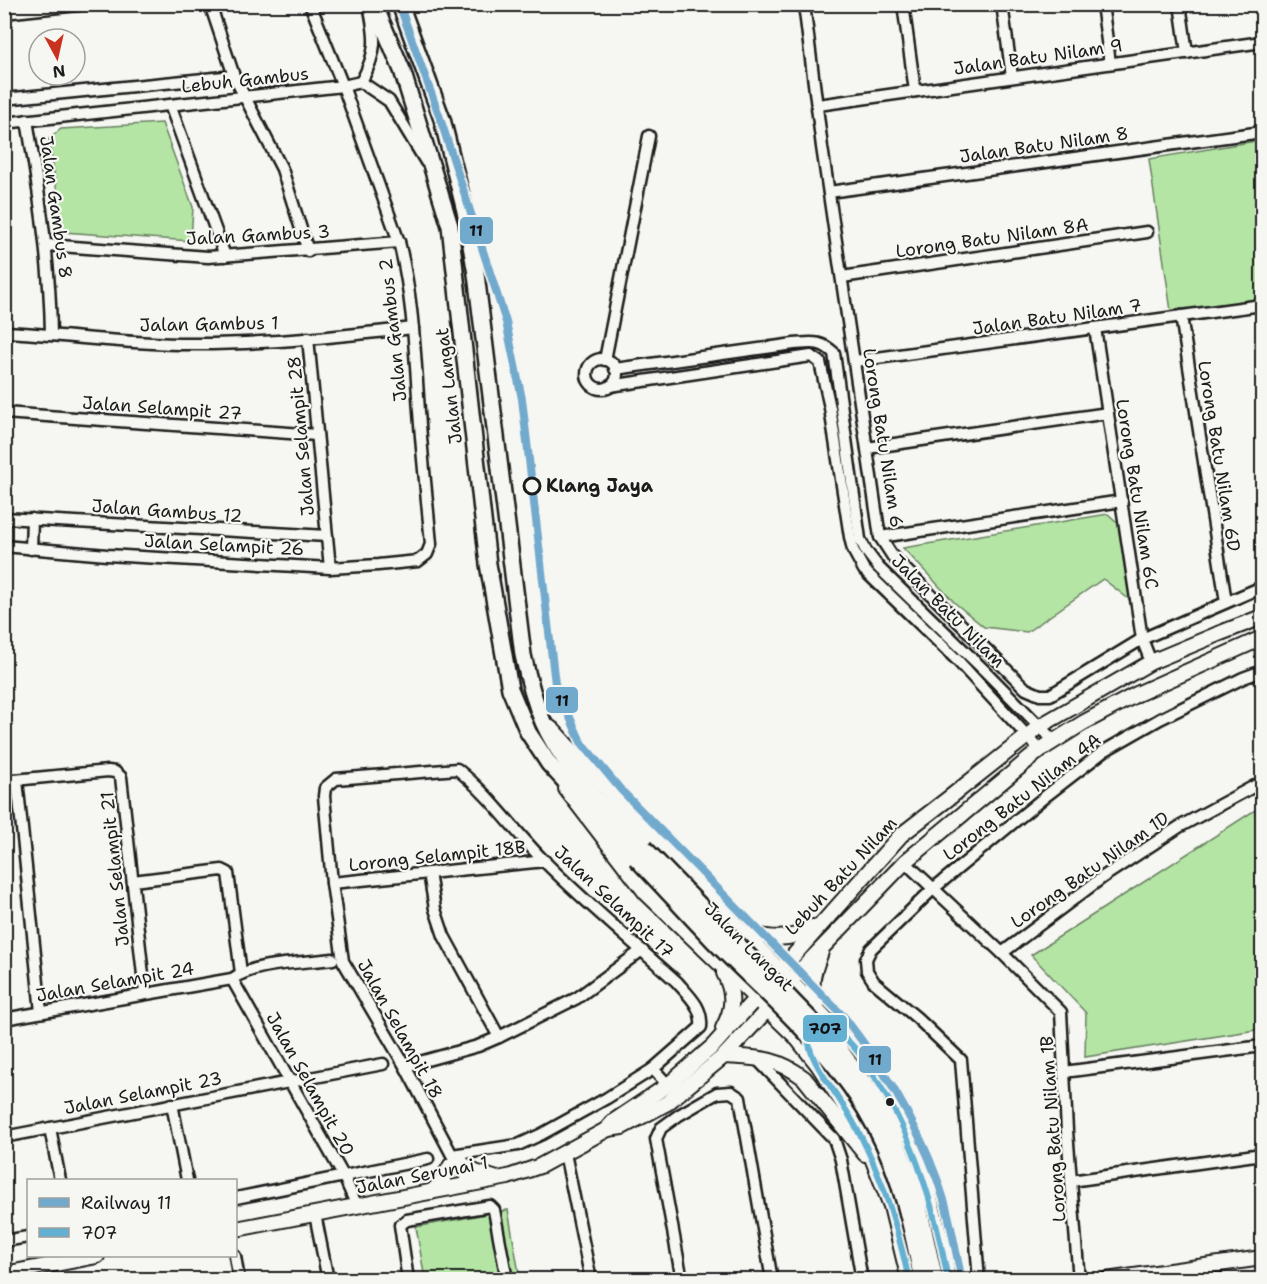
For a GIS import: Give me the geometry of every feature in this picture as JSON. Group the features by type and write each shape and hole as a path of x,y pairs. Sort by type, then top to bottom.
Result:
{"highway":[{"name":"Jalan Langat","path":"374,4 402,70 450,226 488,564 510,689 528,732 549,764 832,1042 870,1092 891,1130 915,1190 922,1217 945,1278"},
{"name":"Jalan Langat","path":"400,4 442,119 465,211 476,274 523,655 543,723 561,755 640,853 713,940 793,1017 829,1057 863,1106 885,1149 909,1211 922,1280"}],"main road":[{"name":"Lebuh Batu Nilam","path":"606,1130 614,1121 668,1085 713,1046 901,835 1027,736 1040,726 1151,663 1263,617"},
{"name":"Lebuh Batu Nilam","path":"606,1130 622,1127 667,1103 724,1056 767,1010 790,981 905,862 1040,750 1137,694 1263,638"},
{"name":"Jalan Langat","path":"543,723 553,730 729,920 743,931 860,1055 896,1112 925,1179 943,1248 945,1278"},
{"name":"Jalan Langat","path":"549,764 577,806 646,893 795,1036 818,1065 862,1136 878,1173 891,1206 909,1280"},
{"path":"743,931 766,938 792,937 801,935 828,915"},
{"path":"696,942 719,954 731,952 737,944 735,928 729,920"},
{"path":"819,1011 812,992 812,980 823,947"},
{"path":"713,1046 727,1020 732,998 730,986 719,965"},
{"path":"818,1065 806,1041 811,1030 820,1026 846,1040"},
{"path":"724,1056 778,1062 804,1078 878,1173"},
{"name":"Jalan Serunai 1","path":"237,1229 526,1172 566,1154 606,1130"},
{"path":"431,1192 440,1184 455,1161 475,1172 496,1179"},
{"path":"4,1274 92,1257"},
{"path":"1106,1280 1263,1258"}],"street":[{"path":"4,13 87,4"},
{"path":"210,4 234,76 282,169 308,251"},
{"name":"Jalan Gambus 2","path":"310,4 343,86 399,242 405,265 413,328 431,544"},
{"path":"369,4 375,45 372,62 361,82 389,101 438,183"},
{"name":"Lorong Batu Nilam 6","path":"804,4 880,537 893,557 1026,690 1040,695 1050,695 1142,639 1263,587"},
{"path":"903,4 915,91"},
{"path":"1002,4 1012,77"},
{"path":"1102,4 1110,63"},
{"path":"1180,4 1187,53"},
{"name":"Jalan Batu Nilam 9","path":"818,105 1263,42"},
{"path":"4,99 234,76"},
{"name":"Lebuh Gambus","path":"4,123 243,95 343,86 361,82"},
{"path":"170,105 225,256"},
{"name":"Jalan Gambus 8","path":"27,120 47,245 51,334"},
{"name":"Jalan Batu Nilam 8","path":"829,192 1263,132"},
{"path":"605,360 649,136"},
{"name":"Lorong Batu Nilam 8A","path":"842,277 1147,232"},
{"name":"Jalan Gambus 3","path":"47,245 225,256 399,242"},
{"name":"Jalan Batu Nilam 7","path":"855,361 1263,305"},
{"name":"Lorong Batu Nilam 6D","path":"1181,316 1226,602"},
{"name":"Jalan Gambus 1","path":"4,332 157,344 200,344 308,338 413,328"},
{"name":"Lorong Batu Nilam 6C","path":"1095,328 1142,639 1151,663"},
{"name":"Jalan Selampit 28","path":"308,338 330,568"},
{"path":"610,386 616,377 615,369 610,362 600,360 590,366 587,377 589,382 598,388 811,356 816,358 825,345 794,344 615,369"},
{"name":"Jalan Batu Nilam","path":"825,345 834,353 860,539 866,551 879,567 1054,741"},
{"name":"Jalan Batu Nilam","path":"816,358 820,362 828,398 852,550 880,586 965,668 1040,750"},
{"name":"Jalan Selampit 27","path":"4,413 317,435"},
{"path":"867,448 1108,413"},
{"path":"880,537 1122,501"},
{"name":"Jalan Gambus 12","path":"4,518 327,536"},
{"path":"31,549 32,519"},
{"name":"Jalan Selampit 26","path":"4,546 119,556 330,568 378,566 418,561 427,554 431,544"},
{"path":"938,625 940,605"},
{"name":"Lorong Batu Nilam 4A","path":"979,1280 961,1060 874,982 867,971 866,958 871,949 933,889 1104,752 1160,719 1263,670"},
{"name":"Jalan Selampit 17","path":"446,769 457,769 472,781 544,861 677,982 696,1004 701,1016 701,1027 653,1069 608,1098 518,1145 455,1161"},
{"name":"Jalan Selampit 18","path":"446,769 344,777 336,779 325,788 332,883 343,961 405,1066 455,1161 463,1186"},
{"name":"Jalan Selampit 21","path":"17,780 108,771 115,772 121,777 146,993"},
{"path":"4,781 17,780 41,1012"},
{"name":"Lorong Batu Nilam 1D","path":"1002,952 1103,877 1179,827 1263,782"},
{"name":"Lorong Selampit 18B","path":"332,883 544,861"},
{"name":"Lorong Batu Nilam 1B","path":"905,862 1002,952 1061,1012 1079,1280"},
{"path":"133,881 222,870 228,873 236,976"},
{"path":"429,873 435,909 444,936 499,1037"},
{"path":"405,1066 478,1046 499,1037 577,998 642,950"},
{"name":"Jalan Selampit 24","path":"4,1019 236,976 258,968 333,959"},
{"name":"Jalan Selampit 20","path":"236,976 289,1082 344,1177 357,1206"},
{"path":"1064,1072 1263,1046"},
{"path":"756,1058 834,1139 841,1160 862,1280"},
{"name":"Jalan Selampit 23","path":"4,1137 384,1064"},
{"path":"653,1069 668,1085"},
{"path":"682,1280 656,1139 661,1128 679,1115 717,1093 731,1092 740,1098 772,1280"},
{"path":"172,1104 187,1179"},
{"path":"50,1128 60,1179"},
{"path":"566,1154 591,1280"},
{"path":"1071,1181 1263,1154"},
{"name":"Jalan Serunai 1","path":"237,1198 428,1159"},
{"path":"408,1280 400,1225 407,1220 490,1206 494,1209 507,1280"},
{"path":"315,1214 328,1280"},
{"path":"4,1241 27,1237"},
{"path":"235,1257 240,1280"}],"green space":[{"path":"162,123 193,207 191,241 63,232 49,139 61,129"},
{"path":"1262,140 1262,300 1171,311 1149,159"},
{"path":"1108,514 1118,523 1130,600 1103,579 1027,632 984,627 955,603 903,548"},
{"path":"1255,810 1262,875 1262,1029 1085,1057 1086,1013 1031,955"},
{"path":"508,1210 520,1279 425,1279 416,1227"}],"rail line":[{"name":"11","path":"399,4 439,115 506,322 522,399 555,684 581,742 621,790 845,1018 876,1061 916,1129 937,1178 962,1280"}],"transit line":[{"name":"707","path":"909,1280 897,1232 874,1164 864,1141 811,1051 808,1033 820,1026 842,1036 852,1045 868,1066 903,1128 930,1202 948,1280"}],"place":[{"name":"Klang Jaya","path":"532,486"}]}
